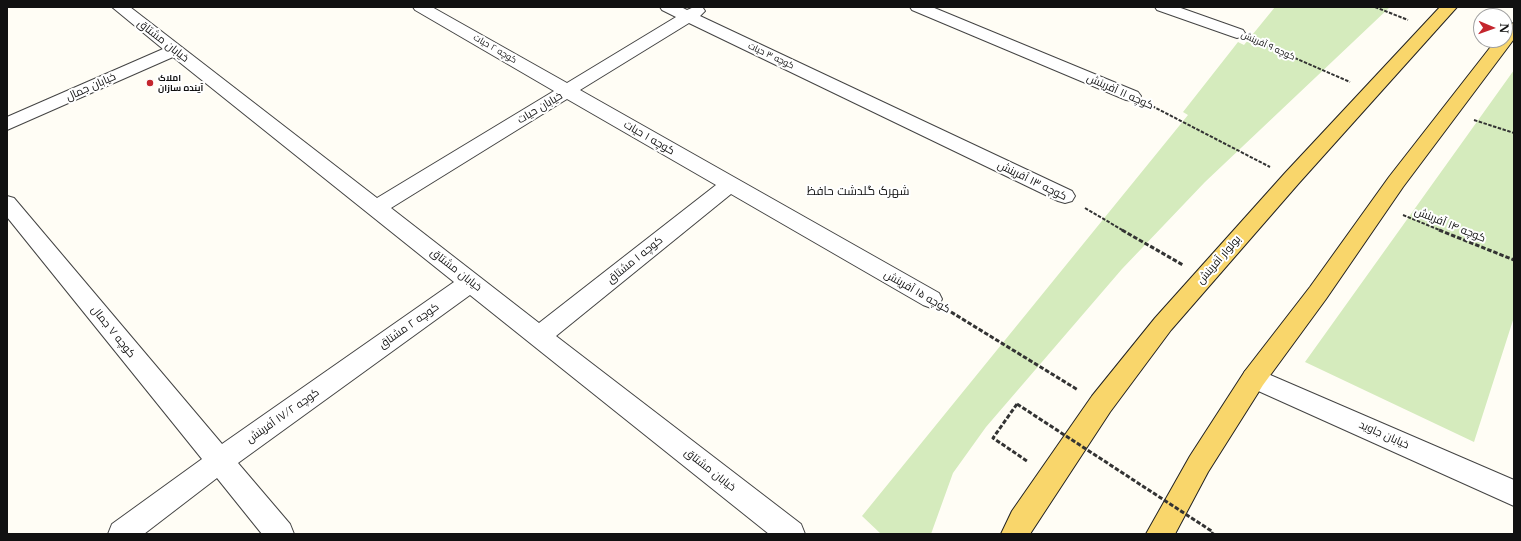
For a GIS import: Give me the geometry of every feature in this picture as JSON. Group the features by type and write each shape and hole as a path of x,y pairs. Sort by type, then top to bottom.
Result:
{"main road":[{"name":"بولوار آفرینش","path":"1015,534 1051,477 1101,404 1163,324 1292,178 1449,7"},
{"path":"1160,534 1199,464 1254,378 1318,293 1380,206 1514,28"}],"street":[{"name":"خیابان مشتاق","path":"120,7 791,534"},
{"name":"کوچه ۲ حیات","path":"421,7 568,91"},
{"name":"کوچه ۳ حیات","path":"668,7 854,96"},
{"name":"خیابان حیات","path":"376,208 703,7"},
{"name":"کوچه ۱۱ آفرینش","path":"918,7 1132,96"},
{"name":"کوچه ۹ آفرینش","path":"1164,7 1237,33"},
{"name":"خیابان جمال","path":"7,124 175,50"},
{"name":"کوچه ۱ حیات","path":"568,91 730,184"},
{"name":"کوچه ۱۳ آفرینش","path":"854,96 1065,196"},
{"name":"کوچه ۱۵ آفرینش","path":"730,184 931,299"},
{"name":"کوچه ۱ مشتاق","path":"540,336 730,184"},
{"name":"کوچه ۷ جمال","path":"7,203 280,534"},
{"name":"کوچه ۲ مشتاق","path":"346,370 471,282"},
{"name":"کوچه ۱۷/۲ آفرینش","path":"122,534 219,461 346,370"},
{"name":"خیابان جاوید","path":"1254,378 1514,493"}],"path":[{"path":"1375,7 1429,28"},
{"name":"کوچه ۹ آفرینش","path":"1237,33 1371,91"},
{"name":"کوچه ۱۱ آفرینش","path":"1132,96 1292,178"},
{"path":"1450,112 1514,133"},
{"name":"کوچه ۱۳ آفرینش","path":"1065,196 1204,277"},
{"name":"کوچه ۱۴ آفرینش","path":"1380,206 1514,260"},
{"name":"کوچه ۱۵ آفرینش","path":"931,299 1101,404"},
{"path":"1051,477 993,438 1018,404 1212,533"}],"green space":[{"path":"1275,7 1390,7 1205,182 1122,269 986,427 953,473 931,534 881,534 862,516 1188,115 1183,112 1238,42 1244,45"},
{"path":"1514,70 1514,317 1474,442 1305,362"}],"place":[{"name":"املاک آینده سازان","path":"150,83"}],"district":[{"name":"شهرک گلدشت حافظ","path":"858,192"}]}
